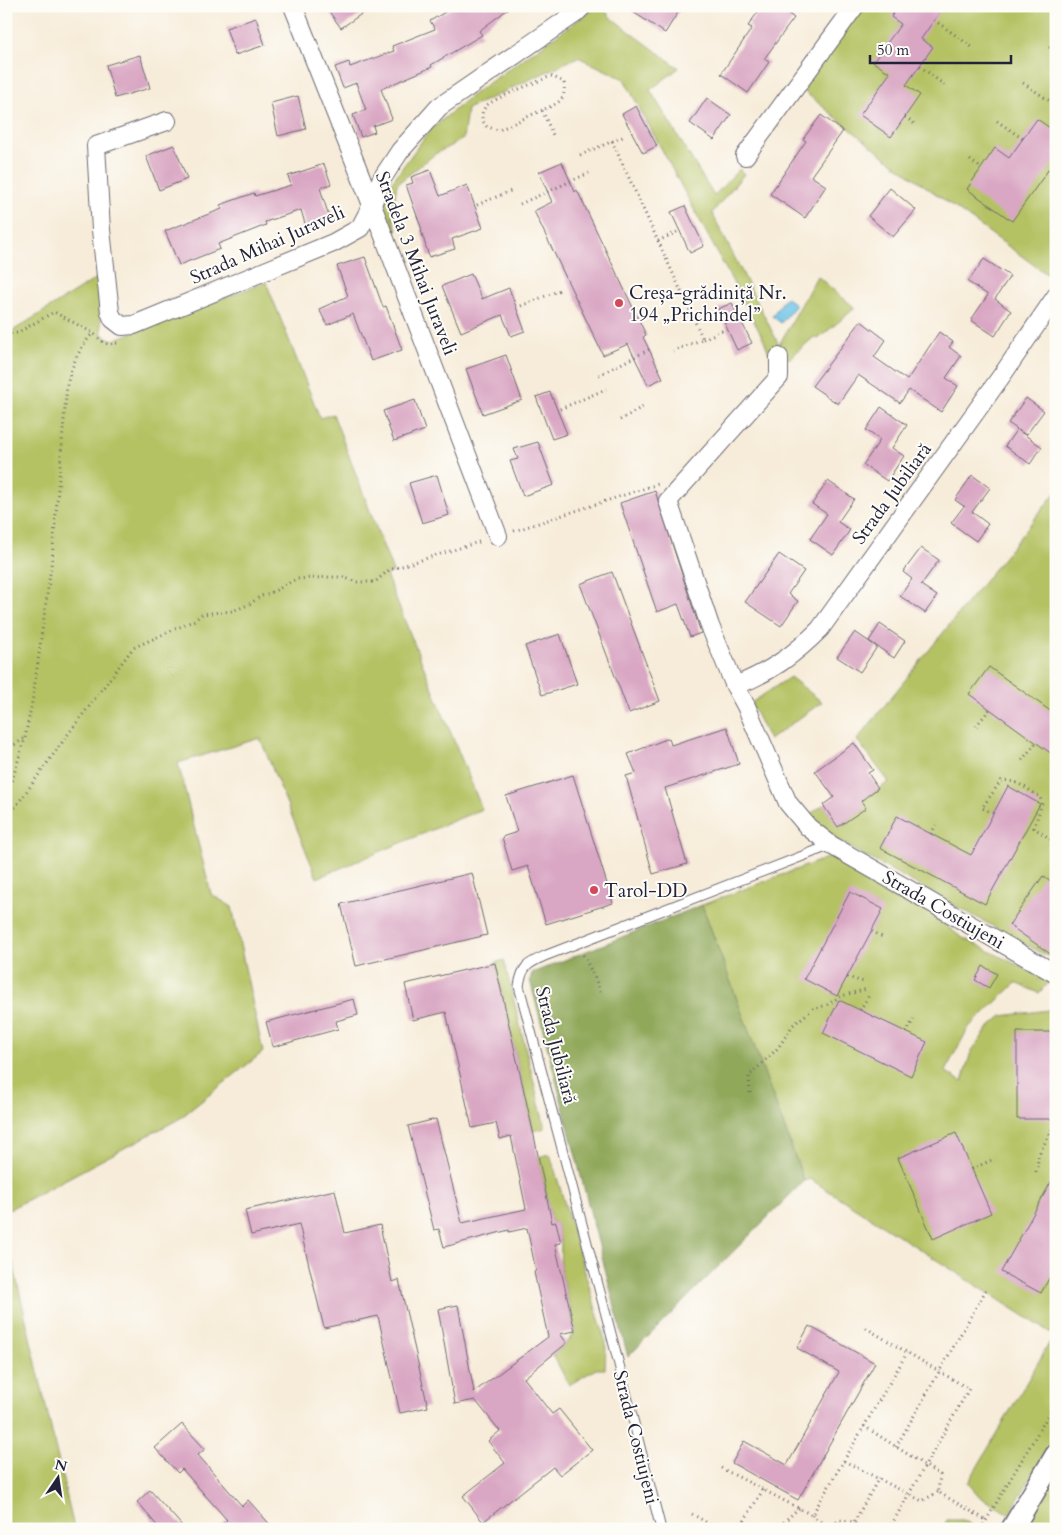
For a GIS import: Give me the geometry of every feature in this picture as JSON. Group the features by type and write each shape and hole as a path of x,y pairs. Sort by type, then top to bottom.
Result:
{"street":[{"name":"Stradela 3 Mihai Juraveli","path":"293,6 372,205 498,536"},
{"path":"745,156 855,6"},
{"name":"Strada Mihai Juraveli","path":"167,121 96,146 101,230 110,312 116,323 122,326 134,325 333,243 360,228 372,205 381,180 400,151 439,107 576,9"},
{"name":"Strada Jubiliară","path":"735,686 777,666 789,658 820,629 1005,371 1056,296"},
{"path":"779,357 779,378 668,501 710,626 788,803 808,827 831,845"},
{"name":"Strada Costiujeni","path":"831,845 1056,974"},
{"path":"1012,1529 1056,1455"}],"lane":[{"name":"Strada Jubiliară","path":"614,1346 519,986 521,974 529,962 831,845"},
{"name":"Strada Costiujeni","path":"614,1346 661,1529"}],"path":[{"path":"990,6 997,12"},
{"path":"934,20 972,47"},
{"path":"1049,46 1056,51"},
{"path":"920,66 944,85"},
{"path":"551,76 564,82 565,90 560,102 542,110 498,130 487,127 483,123 482,114 487,103 551,76"},
{"path":"1023,83 1056,105"},
{"path":"542,110 554,135"},
{"path":"905,117 916,125"},
{"path":"997,121 1023,139"},
{"path":"580,155 625,136"},
{"path":"612,141 703,339"},
{"path":"970,160 981,168"},
{"path":"520,204 589,173"},
{"path":"477,205 513,190"},
{"path":"658,241 677,232"},
{"path":"521,306 560,290"},
{"path":"6,334 17,333 54,312 93,332 72,364 68,385 52,559 33,697 25,738 6,800"},
{"path":"673,351 726,330"},
{"path":"599,375 650,349"},
{"path":"560,408 606,389"},
{"path":"620,420 644,406"},
{"path":"6,820 128,654 133,648 142,643 194,620 202,614 232,610 248,605 261,596 296,580 343,577 356,582 375,582 389,570 661,483"},
{"path":"976,726 990,709"},
{"path":"6,750 25,738"},
{"path":"1022,760 1036,743"},
{"path":"993,813 982,808 1001,782 1008,780 1013,782 1040,797 1042,803 1034,828 1052,840"},
{"path":"931,834 936,825"},
{"path":"872,931 884,938"},
{"path":"577,943 601,994"},
{"path":"848,976 864,982"},
{"path":"750,1092 749,1076 778,1048 793,1025 813,1009 827,1005 840,996 867,989"},
{"path":"860,1010 870,994"},
{"path":"906,1032 914,1020"},
{"path":"1036,1172 1039,1154 1056,1122"},
{"path":"972,1168 994,1159"},
{"path":"896,1447 986,1290"},
{"path":"866,1328 969,1389 890,1529"},
{"path":"812,1515 907,1353"},
{"path":"981,1529 1056,1402"},
{"path":"864,1426 940,1476 938,1492"},
{"path":"844,1461 922,1500 938,1492"},
{"path":"721,1468 800,1508 829,1528 839,1520 854,1522"},
{"path":"854,1522 879,1478"},
{"path":"739,1529 763,1490"},
{"path":"938,1492 986,1520"},
{"path":"776,1529 800,1508"},
{"path":"692,1514 718,1529"},
{"path":"854,1522 858,1529"}],"green space":[{"path":"598,6 602,6 610,17 679,68 650,90 714,196 739,169 744,174 712,213 779,345 817,276 855,308 818,339 814,337 789,359 779,346 770,356 764,340 624,79 578,57 467,109 463,139 435,154 397,184 392,215 397,230 390,233 383,215 386,190 429,131 472,95"},
{"path":"861,6 1056,6 1056,281 885,157 801,89"},
{"path":"97,278 102,335 113,340 266,282 320,418 333,414 393,572 386,575 482,809 317,878 260,738 178,763 211,894 232,907 263,1052 179,1119 6,1211 6,335"},
{"path":"1056,492 1056,961 831,837 809,815 823,805 839,827 865,808 861,801 889,782 857,740"},
{"path":"790,677 822,702 769,740 751,703"},
{"path":"835,855 927,911 961,937 1050,981 1039,993 1016,983 969,1027 945,1071 962,1082 971,1052 990,1026 1002,1016 1056,1009 1056,1436 1009,1514 980,1497 968,1483 1054,1335 810,1179 804,1181 702,905"},
{"path":"702,905 804,1181 628,1357 530,980 532,973"},
{"path":"504,960 545,1128 533,1131 495,963"},
{"path":"550,1154 606,1343 605,1369 596,1369 569,1385 553,1355 567,1343 575,1331 560,1266 561,1243 556,1223 552,1223 538,1157"},
{"path":"6,1233 74,1528 74,1529 6,1529"},
{"path":"1056,1474 1056,1529 1024,1529"},
{"path":"947,1520 963,1520 978,1529 942,1529"}],"water":[{"path":"786,297 796,305 781,323 772,316"}],"building":[{"path":"325,6 373,6 341,28"},
{"path":"455,6 512,6 479,31 482,35 431,65 432,67 381,89 392,119 373,126 375,132 361,137 353,115 366,110 356,83 343,88 335,67 349,62 350,67 394,51 392,46 435,29 430,21"},
{"path":"624,6 682,6 665,33"},
{"path":"762,6 778,6 794,18 764,59 769,62 748,93 721,74 752,28 748,26"},
{"path":"898,6 944,6 921,39 933,47 906,85 920,95 891,137 860,115 890,73 873,62 901,24 891,17"},
{"path":"256,18 265,45 235,55 226,28"},
{"path":"140,55 150,88 115,98 106,65"},
{"path":"298,96 306,129 278,136 271,103"},
{"path":"707,98 731,115 714,140 690,123"},
{"path":"636,106 657,146 643,153 622,114"},
{"path":"821,115 843,131 811,176 826,186 805,218 770,194 806,141 803,139"},
{"path":"1037,119 1056,132 1056,159 1012,221 967,189 995,148 1009,158"},
{"path":"174,145 187,179 159,190 146,156"},
{"path":"562,162 646,335 643,337 663,378 648,385 628,344 603,355 534,211 552,202 539,172"},
{"path":"324,164 331,184 320,188 330,220 306,227 301,210 265,222 266,225 218,244 220,249 179,265 165,231 222,209 220,205 254,193 255,196 291,185 288,176"},
{"path":"430,170 440,196 467,185 483,228 452,239 455,249 429,257 422,230 406,185 413,183 411,177"},
{"path":"890,188 916,210 893,237 868,216"},
{"path":"685,206 704,246 690,253 671,212"},
{"path":"365,257 383,307 386,306 402,350 371,361 353,314 327,325 319,309 348,296 337,266"},
{"path":"984,259 1010,276 995,299 1011,311 995,336 971,320 988,295 968,282"},
{"path":"471,274 482,299 509,288 525,331 511,336 502,315 461,332 442,286"},
{"path":"732,303 752,343 737,350 718,309"},
{"path":"861,321 886,340 874,357 907,380 939,332 953,342 949,347 961,356 946,378 958,386 941,412 909,390 900,403 858,375 838,404 812,386"},
{"path":"506,355 522,400 483,414 466,369"},
{"path":"550,392 567,434 552,439 536,397"},
{"path":"1026,398 1044,411 1026,435 1018,430 1042,447 1030,464 1005,446 1017,429 1008,423"},
{"path":"415,400 425,430 394,441 383,411"},
{"path":"881,407 907,425 892,448 904,456 887,481 863,465 880,440 866,430"},
{"path":"538,442 554,485 523,496 510,461 518,459 514,449"},
{"path":"437,475 449,515 422,523 409,483"},
{"path":"972,475 990,488 972,512 988,524 976,541 951,523 964,506 955,500"},
{"path":"828,481 854,499 838,522 850,530 833,555 810,539 827,514 812,504"},
{"path":"655,491 701,633 690,637 678,604 657,612 620,503"},
{"path":"921,548 939,560 921,585 937,596 925,613 900,596 912,579 903,572"},
{"path":"779,554 804,571 788,594 798,601 781,626 745,602"},
{"path":"612,572 660,701 629,713 580,584"},
{"path":"880,624 905,641 894,658 869,641"},
{"path":"855,632 877,647 860,672 837,657"},
{"path":"560,634 577,684 542,695 525,646"},
{"path":"989,667 1056,715 1056,757 969,694"},
{"path":"727,727 739,764 665,788 687,864 653,874 626,776 636,773 628,754 669,738 671,745"},
{"path":"854,743 873,770 868,773 878,788 861,801 866,808 838,827 823,805 834,797 815,771"},
{"path":"573,775 613,903 546,924 528,866 512,871 502,837 517,832 506,796"},
{"path":"1008,786 1040,804 985,904 880,848 897,816 971,855"},
{"path":"472,873 487,935 356,966 341,904"},
{"path":"1043,876 1056,885 1056,958 1009,925"},
{"path":"850,892 883,909 837,996 804,979"},
{"path":"495,963 552,1223 556,1222 561,1243 555,1244 575,1331 560,1334 567,1343 524,1378 552,1414 559,1409 592,1450 560,1475 553,1467 483,1522 463,1496 505,1463 488,1441 500,1431 475,1400 455,1404 438,1309 458,1305 474,1392 548,1337 527,1228 509,1232 509,1230 444,1247 439,1229 434,1230 408,1126 436,1119 462,1223 526,1209 511,1136 500,1139 496,1123 472,1128 446,1012 413,1020 405,984"},
{"path":"983,966 997,974 989,988 975,980"},
{"path":"354,999 358,1015 336,1021 338,1029 273,1047 266,1022"},
{"path":"839,1000 927,1042 911,1076 823,1033"},
{"path":"1017,1032 1054,1032 1054,1119 1017,1119"},
{"path":"956,1133 991,1213 933,1239 898,1158"},
{"path":"1056,1173 1056,1266 1041,1293 1001,1272"},
{"path":"335,1190 345,1233 380,1225 392,1282 399,1280 428,1407 400,1413 378,1316 324,1328 299,1224 251,1235 245,1210"},
{"path":"809,1326 875,1363 798,1500 732,1463 744,1441 787,1465 839,1372 797,1348"},
{"path":"182,1424 205,1449 198,1455 242,1506 248,1500 274,1529 217,1529 227,1520 182,1469 178,1473 155,1448"},
{"path":"150,1490 185,1529 160,1529 137,1502"}],"place":[{"name":"Creșa-grădiniță Nr. 194 „Prichindel”","path":"619,303"},
{"name":"Tarol-DD","path":"594,890"}]}
